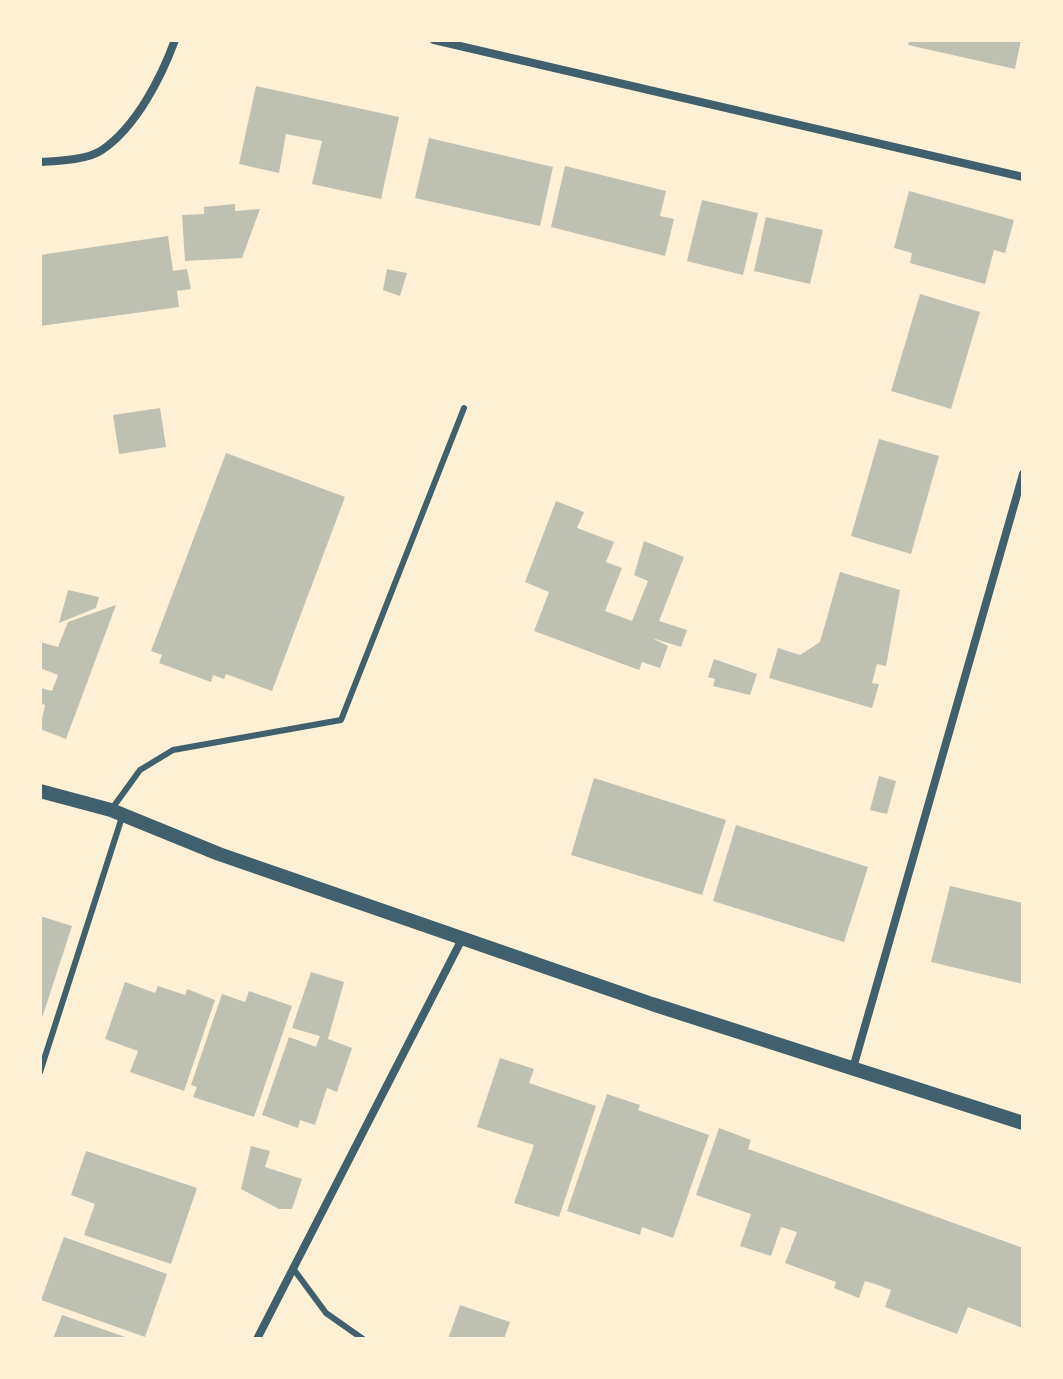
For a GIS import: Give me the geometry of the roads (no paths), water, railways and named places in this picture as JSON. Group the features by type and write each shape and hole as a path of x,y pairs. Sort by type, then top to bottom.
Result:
{"street":[{"path":"40,162 100,152 131,122 166,65 175,40"},
{"path":"434,40 1023,177"},
{"path":"853,1068 1023,474"},
{"path":"40,791 117,812 219,854 462,939 1023,1123"},
{"path":"257,1339 295,1271 462,939"}],"lane":[{"path":"40,1072 117,812 140,770 173,750 341,720 464,408"},
{"path":"295,1271 326,1313 363,1339"}]}
